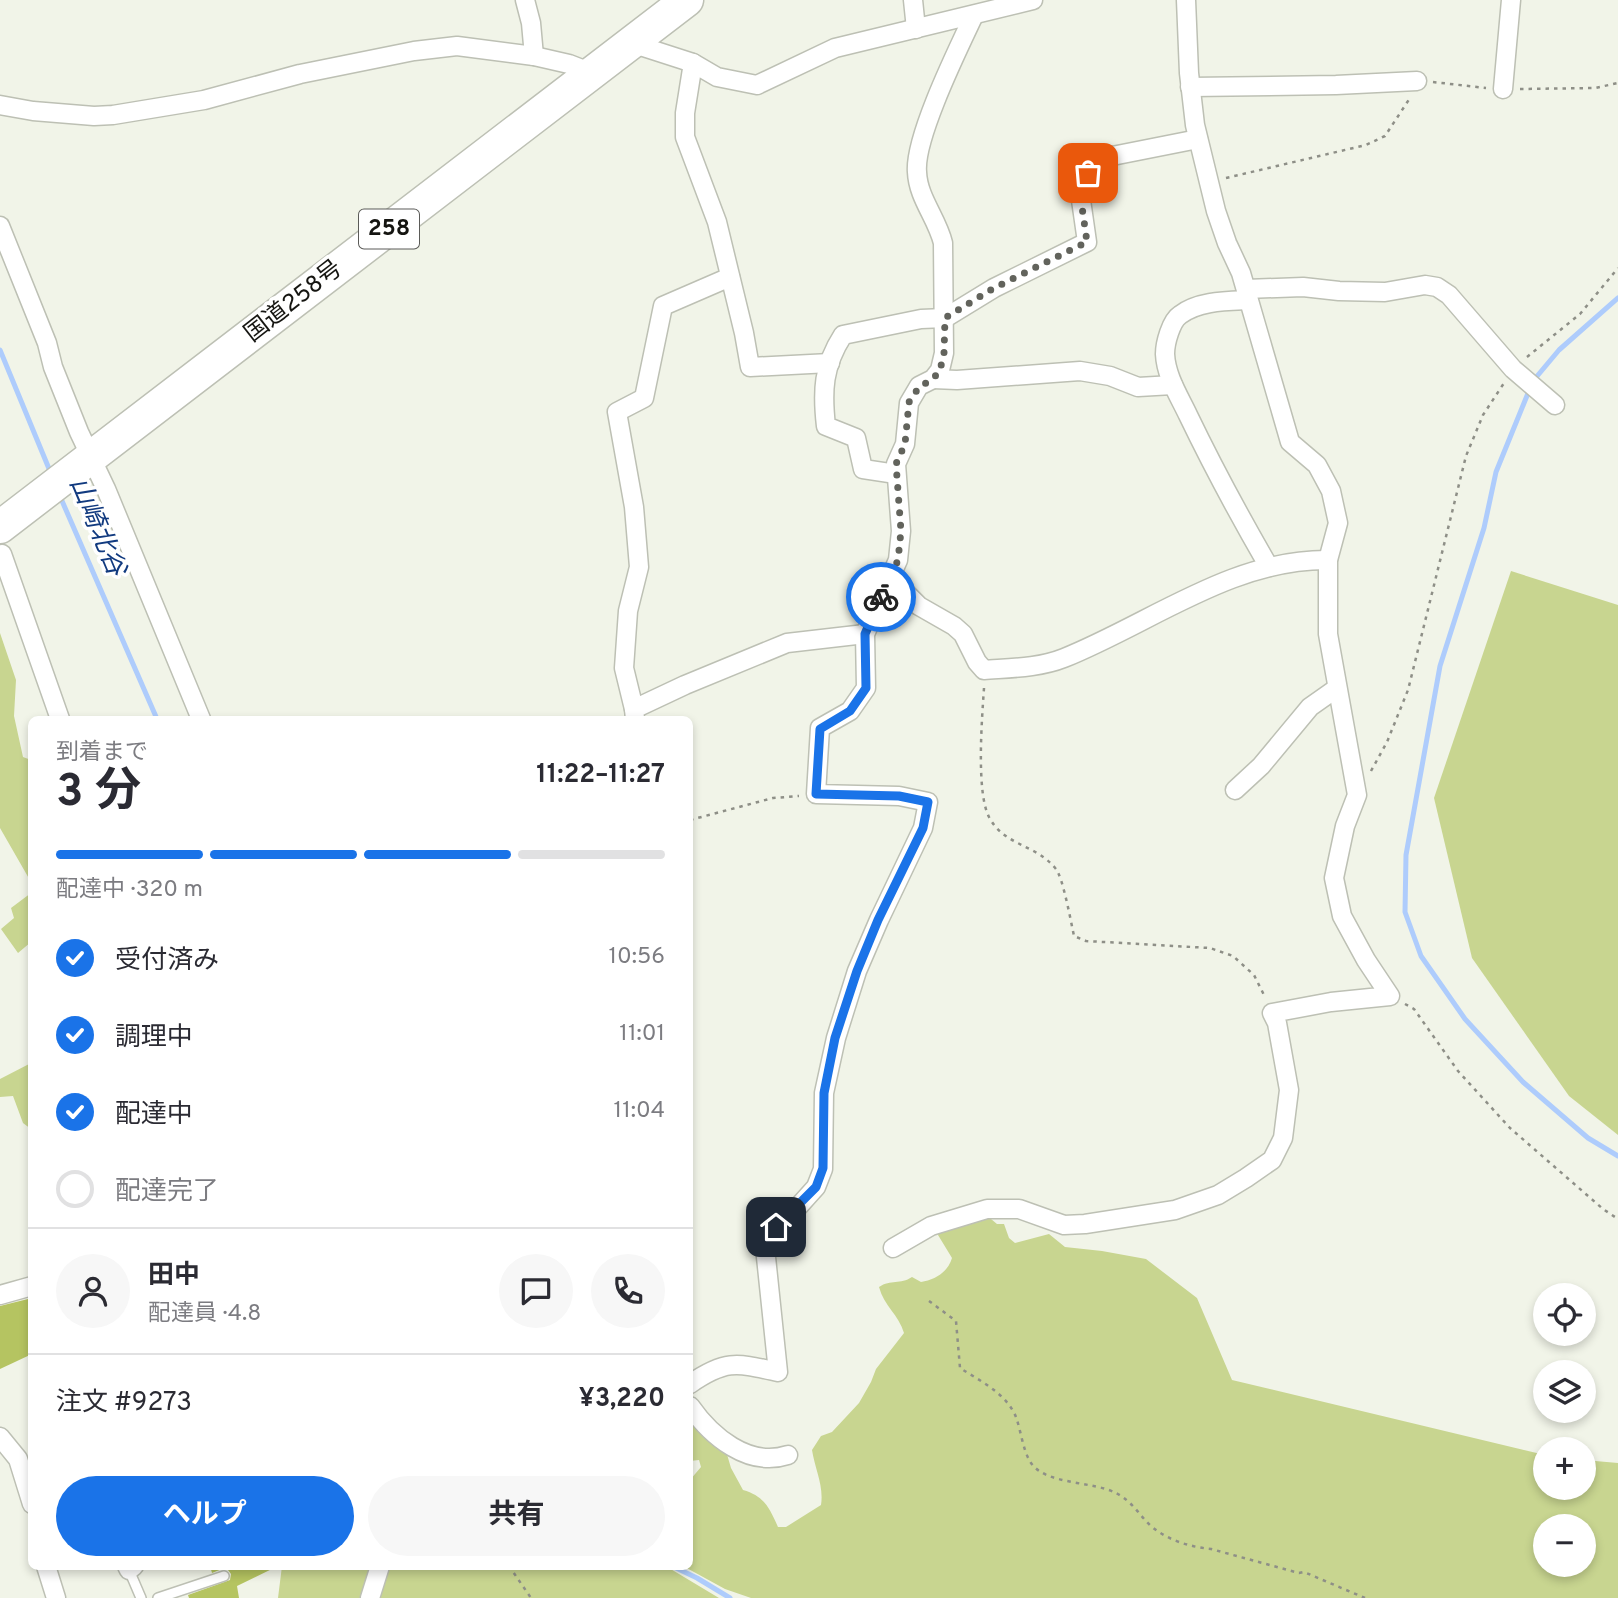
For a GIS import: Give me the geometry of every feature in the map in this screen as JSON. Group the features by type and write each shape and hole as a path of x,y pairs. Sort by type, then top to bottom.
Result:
{"highway":[{"name":"国道258号","path":"8,530 86,463 687,0"}],"street":[{"path":"525,0 531,23 534,55"},
{"path":"914,0 916,29"},
{"path":"631,43 693,64 717,78 757,85 835,48 1033,0"},
{"path":"893,1248 931,1226 987,1209 1019,1209 1063,1225 1085,1224 1175,1210 1218,1195 1272,1160 1283,1139 1289,1090 1277,1023 1272,1013 1331,1002 1390,996 1366,961 1342,916 1334,878 1345,826 1357,795 1328,634 1328,560 1338,523 1331,491 1317,465 1290,442 1241,273 1227,243 1208,182 1190,87 1186,0"},
{"path":"1503,89 1511,0"},
{"path":"693,1382 716,1368 738,1364 778,1373 764,1238 789,1217 816,1187 823,1168 824,1093 835,1038 857,971 878,920 923,828 928,802 899,796 816,794 820,729 850,711 866,688 865,634 898,560 901,531 896,464 905,444 909,402 919,387 933,379 940,370 944,353 943,243 919,190 916,169 925,129 974,15"},
{"path":"0,105 33,111 113,115 204,100 300,74 414,51 457,46 534,55 592,73"},
{"path":"693,64 685,113 685,137 717,222 750,367 830,363"},
{"path":"1190,87 1336,86 1417,81"},
{"path":"896,474 863,469 856,438 826,426 822,390 834,348 843,335 921,319 945,318 994,288 1087,242 1079,186 1097,159 1198,139"},
{"path":"0,226 47,343 86,463 200,716"},
{"path":"730,277 663,306 644,398 617,412 634,507 639,567 628,611 624,668 634,714 685,685 787,643 865,634"},
{"path":"1269,567 1212,466 1173,385 1165,354 1178,316 1195,307 1247,294 1303,286 1339,292 1385,292 1425,285 1437,287 1449,295 1513,369 1555,405"},
{"path":"933,379 957,380 1080,371 1110,376 1138,387 1173,385"},
{"path":"8,530 59,716"},
{"path":"890,577 919,606 963,634 976,662 984,670 1028,666 1062,659 1138,624 1212,585 1301,559 1328,560"},
{"path":"1235,790 1261,766 1310,707 1336,688"},
{"path":"0,1295 28,1287"},
{"path":"693,1410 709,1430 729,1446 770,1458 788,1455"},
{"path":"0,1437 18,1459 28,1491"},
{"path":"47,1570 56,1598"},
{"path":"370,1598 379,1570"}],"lane":[{"path":"131,1570 141,1598"},
{"path":"158,1598 224,1576"}],"path":[{"path":"1208,182 1366,145 1385,136 1399,118 1417,81 1503,89 1595,88 1618,83"},
{"path":"1357,795 1387,743 1408,690 1466,456 1483,415 1513,369 1580,314 1618,268"},
{"path":"984,670 981,750 984,801 989,816 1003,836 1039,853 1058,871 1074,936 1086,941 1210,948 1233,956 1254,975 1272,1013"},
{"path":"693,819 773,798 816,794"},
{"path":"1390,996 1414,1009 1458,1071 1510,1128 1618,1219"},
{"path":"929,1301 956,1321 960,1368 1006,1401 1015,1414 1031,1464 1049,1477 1100,1487 1116,1494 1138,1509 1150,1525 1166,1537 1198,1548 1304,1572 1365,1598"},
{"path":"512,1570 531,1598"}],"green space":[{"path":"1511,571 1618,605 1618,1135 1569,1096 1472,958 1434,798"},
{"path":"0,633 16,680 14,716 23,757 28,759 28,877 0,828"},
{"path":"28,895 28,945 18,953 1,929 14,918 11,908"},
{"path":"28,1065 28,1127 23,1123 13,1096 0,1097 0,1079"},
{"path":"985,1214 997,1224 1004,1224 1009,1238 1015,1243 1049,1234 1065,1247 1146,1259 1197,1298 1232,1380 1533,1452 1533,1500 1596,1500 1596,1461 1618,1463 1618,1598 751,1598 725,1589 690,1570 693,1570 693,1476 701,1467 699,1460 693,1461 693,1416 726,1451 731,1468 743,1490 765,1503 778,1527 786,1527 821,1505 820,1484 812,1450 821,1436 832,1432 859,1403 876,1369 904,1333 879,1287 912,1277 921,1282 926,1281 944,1271 952,1258 938,1235 940,1229"},
{"path":"282,1570 369,1570 362,1598 278,1598"},
{"path":"386,1570 672,1570 719,1598 376,1598"}],"building":[{"path":"28,1299 28,1356 0,1369 0,1306"},
{"path":"228,1570 270,1570 237,1586 239,1598 189,1598 188,1595 230,1580 231,1574"}],"waterway":[{"path":"1618,298 1559,350 1533,381 1496,472 1484,528 1440,666 1406,855 1405,912 1421,956 1465,1019 1523,1082 1588,1138 1618,1156"},
{"name":"山崎北谷","path":"0,350 52,476"},
{"name":"山崎北谷","path":"59,494 156,716"},
{"name":"山崎北谷","path":"680,1570 730,1598"}],"way so far":[{"path":"881,597 898,560 901,531 896,464 905,444 909,402 919,387 933,379 940,370 944,353 945,318 994,288 1087,242 1079,186 1088,173"}],"route":[{"path":"776,1227 789,1217 816,1187 823,1168 824,1093 835,1038 857,971 878,920 923,828 928,802 899,796 816,794 820,729 850,711 866,688 865,634 881,597"}]}
